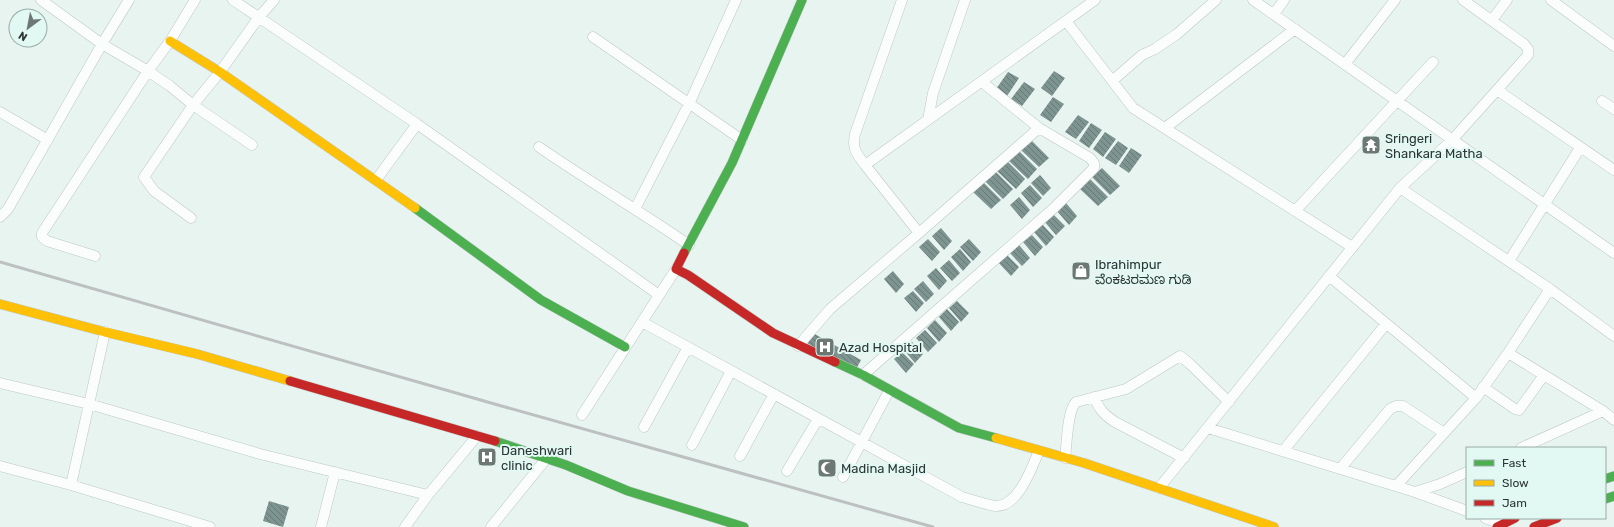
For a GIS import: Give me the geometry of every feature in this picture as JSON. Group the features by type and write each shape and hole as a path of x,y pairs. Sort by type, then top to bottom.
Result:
{"street":[{"path":"41,0 102,44 148,71 170,86 193,105 252,146"},
{"path":"0,217 8,209 102,44 129,0"},
{"path":"96,256 47,241 42,237 42,233 148,71 170,41 195,0"},
{"path":"233,0 417,124 660,295"},
{"path":"191,218 154,191 144,177 193,105 220,72 259,18 274,0"},
{"path":"635,209 689,104 736,0"},
{"path":"582,415 660,295 689,245 732,163 802,0"},
{"path":"902,0 853,143 855,151 865,165 919,233"},
{"path":"928,120 933,93 965,0"},
{"path":"865,165 1095,0"},
{"path":"1112,81 1142,55 1168,41 1216,0"},
{"path":"1253,0 1614,253"},
{"path":"1274,14 1284,0"},
{"path":"1345,64 1395,0"},
{"path":"1159,488 1400,188 1452,140 1528,55 1528,49 1524,44 1463,0"},
{"path":"1492,20 1507,0"},
{"path":"1551,0 1614,46"},
{"path":"1066,21 1133,108 1352,247"},
{"path":"1165,128 1295,29"},
{"path":"593,37 742,140"},
{"path":"170,41 220,72 376,180 541,300 625,348"},
{"path":"1295,211 1432,62"},
{"path":"864,375 1054,208 1094,168 1094,163 1090,158 1039,128 982,82"},
{"path":"1497,90 1614,170"},
{"path":"1602,101 1614,109"},
{"path":"0,112 48,140"},
{"path":"376,180 417,124"},
{"path":"798,346 830,309 1039,128"},
{"path":"539,147 587,180 635,209 689,245"},
{"path":"1509,262 1580,148"},
{"path":"1400,188 1550,289 1614,336"},
{"path":"676,269 688,275 773,333 798,346 864,375 889,391 959,428 1065,458 1274,527"},
{"path":"1329,276 1476,398"},
{"path":"1396,486 1476,398 1550,289"},
{"path":"0,304 105,332 197,354 504,443 566,465 628,491 744,527"},
{"path":"642,322 962,497 997,506 1004,504 1020,492 1039,450"},
{"path":"1283,451 1386,324"},
{"path":"71,485 105,332"},
{"path":"644,427 688,347"},
{"path":"1508,353 1603,411 1614,420"},
{"path":"1065,458 1072,408 1076,402 1126,388 1180,356 1229,402"},
{"path":"692,445 731,371"},
{"path":"1483,387 1515,409 1519,410 1544,375"},
{"path":"0,383 89,404 260,454 428,495"},
{"path":"843,477 889,391"},
{"path":"740,456 774,394"},
{"path":"1094,397 1105,416 1184,458"},
{"path":"1340,469 1390,409 1396,406 1403,406 1444,433"},
{"path":"1523,447 1603,411"},
{"path":"787,471 818,419"},
{"path":"1208,428 1396,486 1466,511"},
{"path":"405,527 428,495 477,436"},
{"path":"491,527 546,459"},
{"path":"0,466 71,485 210,527"},
{"path":"321,527 335,472"},
{"path":"1414,492 1440,484 1466,472"},
{"path":"1487,519 1499,525 1513,519"},
{"path":"1534,527 1554,519"}],"building":[{"path":"1054,71 1065,78 1052,96 1041,88"},
{"path":"1008,72 1019,78 1007,96 996,89"},
{"path":"1024,82 1035,89 1022,106 1011,99"},
{"path":"1053,97 1064,104 1051,122 1040,115"},
{"path":"1078,115 1089,122 1076,139 1065,132"},
{"path":"1091,123 1102,130 1089,148 1079,141"},
{"path":"1105,132 1116,139 1103,157 1093,149"},
{"path":"1031,140 1049,158 1039,167 1021,150"},
{"path":"1118,141 1128,148 1116,165 1105,158"},
{"path":"1131,148 1142,155 1129,173 1119,166"},
{"path":"1019,151 1037,169 1028,179 1009,161"},
{"path":"1007,161 1025,179 1016,189 997,171"},
{"path":"1102,168 1120,186 1110,195 1092,177"},
{"path":"995,171 1013,189 1003,199 985,181"},
{"path":"1040,175 1051,188 1043,196 1031,183"},
{"path":"1090,179 1108,197 1098,206 1080,189"},
{"path":"983,182 1001,200 991,209 973,192"},
{"path":"1030,185 1042,198 1033,207 1021,193"},
{"path":"1019,197 1030,210 1022,219 1010,205"},
{"path":"1066,203 1077,216 1069,225 1057,211"},
{"path":"1053,214 1065,226 1056,235 1044,221"},
{"path":"1042,224 1054,237 1046,246 1034,232"},
{"path":"941,228 952,241 944,250 932,236"},
{"path":"1032,235 1043,247 1035,256 1023,242"},
{"path":"928,239 940,252 932,261 919,247"},
{"path":"969,239 981,252 973,261 960,247"},
{"path":"1019,245 1030,258 1022,266 1010,253"},
{"path":"960,249 971,262 963,271 951,257"},
{"path":"1007,255 1019,267 1011,276 998,262"},
{"path":"949,260 960,273 952,281 940,268"},
{"path":"936,268 947,281 939,290 927,276"},
{"path":"893,271 904,284 896,293 884,279"},
{"path":"923,281 934,294 926,302 914,289"},
{"path":"913,291 924,303 916,312 904,298"},
{"path":"957,301 969,313 961,322 949,308"},
{"path":"947,309 959,322 951,331 939,317"},
{"path":"935,320 947,333 939,342 927,328"},
{"path":"925,330 937,343 928,352 916,338"},
{"path":"813,333 861,360 855,371 807,343"},
{"path":"912,342 923,354 915,363 903,349"},
{"path":"902,352 914,364 906,373 894,359"},
{"path":"269,501 289,507 283,527 263,521"}],"railway":[{"path":"0,262 498,405 933,527"}],"traffic: fast":[{"path":"684,253 732,163 802,0"},
{"path":"415,208 541,300 625,347"},
{"path":"835,362 863,375 959,428 996,438"},
{"path":"495,441 566,465 628,491 744,527"},
{"path":"1606,479 1614,476"},
{"path":"1606,499 1614,496"}],"traffic: slow":[{"path":"170,41 220,72 415,208"},
{"path":"0,304 105,332 197,354 290,381"},
{"path":"996,438 1084,463 1274,527"}],"traffic: jam":[{"path":"684,253 676,269 688,275 773,333 835,362"},
{"path":"290,381 495,441"},
{"path":"1497,527 1513,519"},
{"path":"1534,527 1554,519"}],"place":[{"name":"Sringeri Shankara Matha","path":"1371,145"},
{"name":"Ibrahimpur ವೆಂಕಟರಮಣ ಗುಡಿ","path":"1081,271"},
{"name":"Azad Hospital","path":"825,347"},
{"name":"Daneshwari clinic","path":"487,457"},
{"name":"Madina Masjid","path":"827,468"}]}
